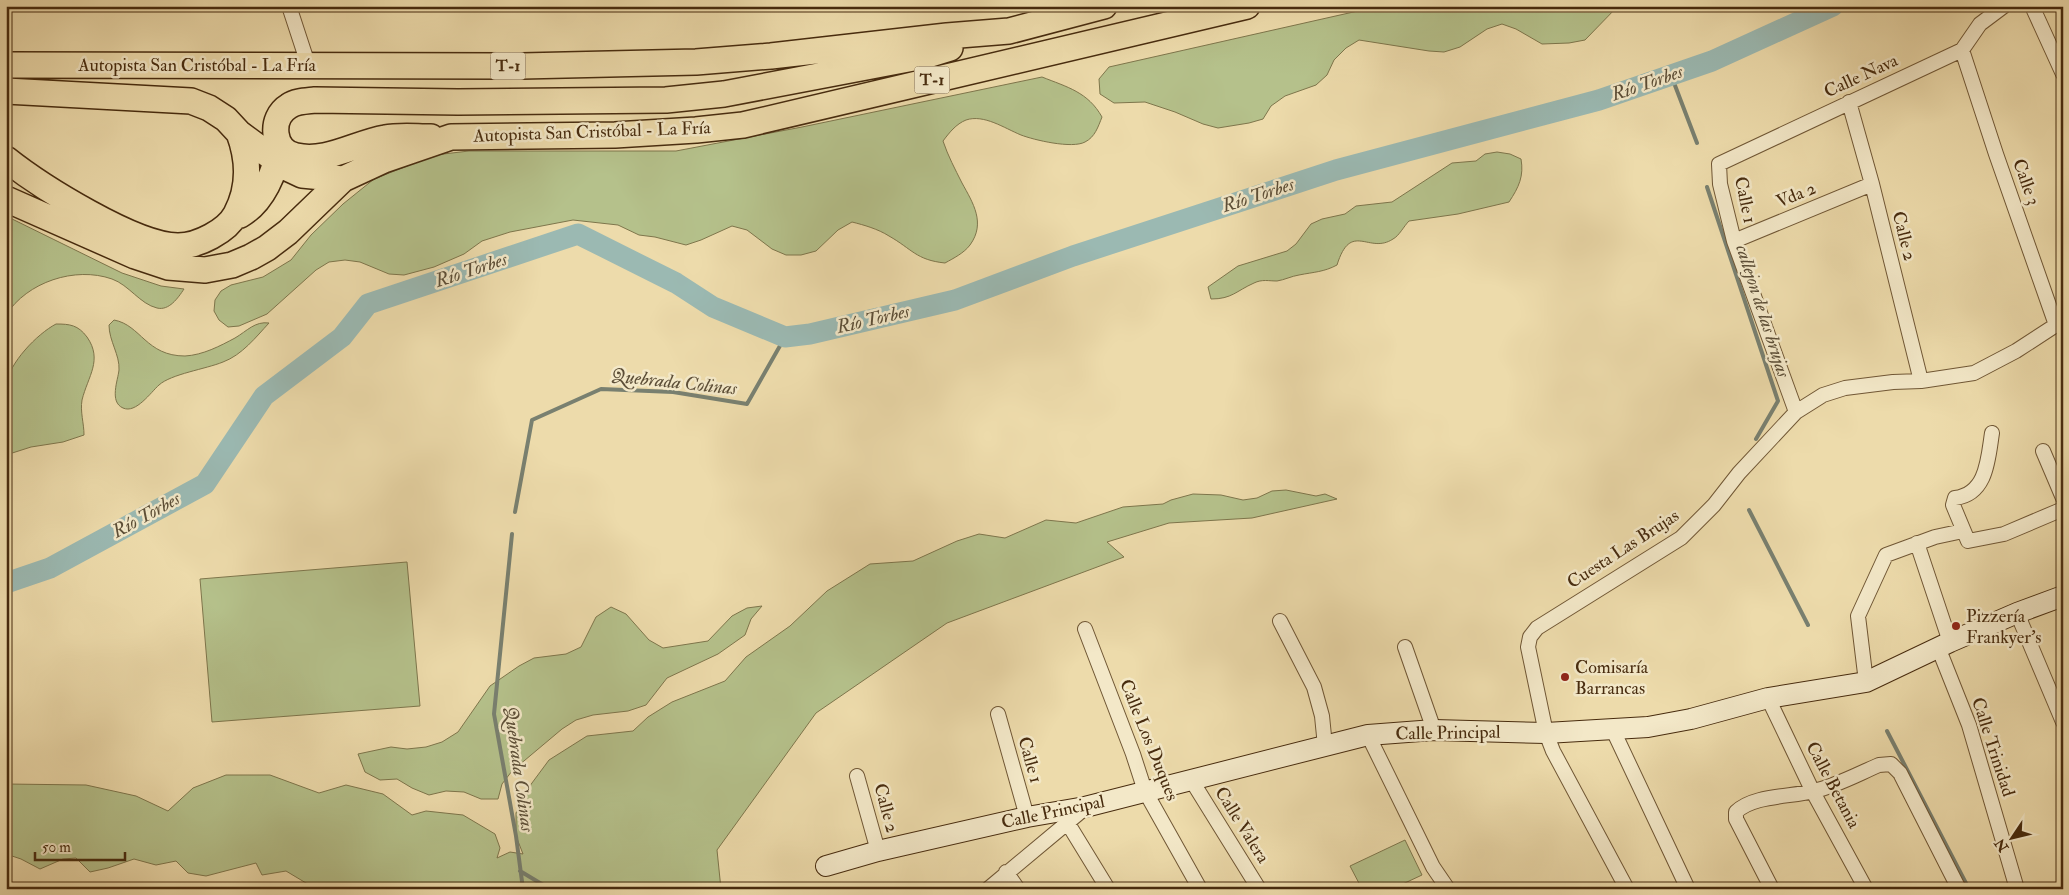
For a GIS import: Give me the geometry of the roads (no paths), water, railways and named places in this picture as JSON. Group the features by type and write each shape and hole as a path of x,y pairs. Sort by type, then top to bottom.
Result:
{"highway":[{"name":"Autopista San Cristóbal - La Fría","path":"6,64 522,66 696,62 1009,31 1104,6"},
{"name":"Autopista San Cristóbal - La Fría","path":"6,199 135,256 168,267 205,270 232,265 267,248 288,232 343,179 384,160 451,137 615,135 743,125 1247,6"},
{"path":"6,159 33,180 130,233 157,243 179,246 199,241 220,231 234,218 252,208 266,186 278,154 276,139 278,118 290,105 300,102 315,100 458,102 666,100 724,94 924,56 1009,31"},
{"path":"6,91 191,101 209,108 226,119 239,133 278,154 302,175 343,179"},
{"path":"234,218 243,200 247,176 246,154 239,133"},
{"path":"278,154 306,158 333,154 385,138 451,137"}],"street":[{"path":"289,6 308,64"},
{"path":"1962,50 1980,24 2004,6"},
{"path":"2032,6 2063,74"},
{"name":"Calle Nava","path":"1719,164 1962,50"},
{"name":"Calle 3","path":"1962,50 1996,154 2060,321"},
{"name":"Calle 2","path":"1849,102 1872,184 1921,381"},
{"name":"Calle 1","path":"1719,164 1720,184 1734,240 1796,412"},
{"name":"Vda 2","path":"1734,240 1872,184"},
{"name":"Cuesta Las Brujas","path":"1627,889 1566,775 1546,733 1528,647 1530,637 1537,628 1681,538 1714,505 1739,472 1796,412 1823,395 1844,388 1893,382 1921,381 1974,373 2016,351 2060,321"},
{"path":"1992,433 1988,463 1982,481 1964,497 1955,498 1953,505 1968,542 2004,534 2063,509"},
{"path":"2043,451 2063,498"},
{"path":"1866,682 1858,616 1886,555 1917,543 1962,531"},
{"name":"Calle Trinidad","path":"1917,543 1944,644 2017,889"},
{"name":"Calle Principal","path":"826,866 878,851 1027,817 1085,807 1368,735 1434,730 1546,733 1648,727 1691,719 1768,698 1866,682 1944,644 2063,596"},
{"path":"2017,613 2063,722"},
{"path":"1280,621 1314,687 1322,716 1325,746"},
{"name":"Calle Los Duques","path":"1085,629 1145,791 1200,889"},
{"path":"1405,647 1434,730"},
{"name":"Calle Betania","path":"1768,698 1813,792 1866,889"},
{"name":"Calle 1","path":"998,714 1027,817"},
{"path":"1612,728 1688,889"},
{"path":"1368,735 1433,867 1448,889"},
{"path":"1772,889 1736,819 1736,812 1742,806 1780,796 1813,792 1879,765 1891,764 1900,773 1959,889"},
{"name":"Calle 2","path":"857,776 878,851"},
{"name":"Calle Valera","path":"1192,780 1259,889"},
{"path":"988,889 1085,807"},
{"path":"1067,822 1108,889"},
{"path":"1006,872 1018,889"}],"waterway":[{"name":"Río Torbes","path":"6,583 50,568 205,484 264,396 342,337 368,304 578,234 676,283 713,307 785,337 810,334 955,300 1073,256 1336,170 1599,100 1712,61 1833,6"},
{"name":"callejon de las brujas","path":"1671,75 1697,143"},
{"name":"callejon de las brujas","path":"1707,187 1778,401 1756,439"},
{"name":"Quebrada Colinas","path":"515,512 532,420 601,389 673,392 747,404 785,337"},
{"name":"callejon de las brujas","path":"1749,510 1808,625"},
{"name":"Quebrada Colinas","path":"512,534 494,714 516,836 523,889"},
{"name":"callejon de las brujas","path":"1887,731 1969,889"},
{"path":"520,871 550,889"}],"place":[{"name":"Pizzería Frankyer's","path":"1956,626"},
{"name":"Comisaría Barrancas","path":"1565,677"}]}
